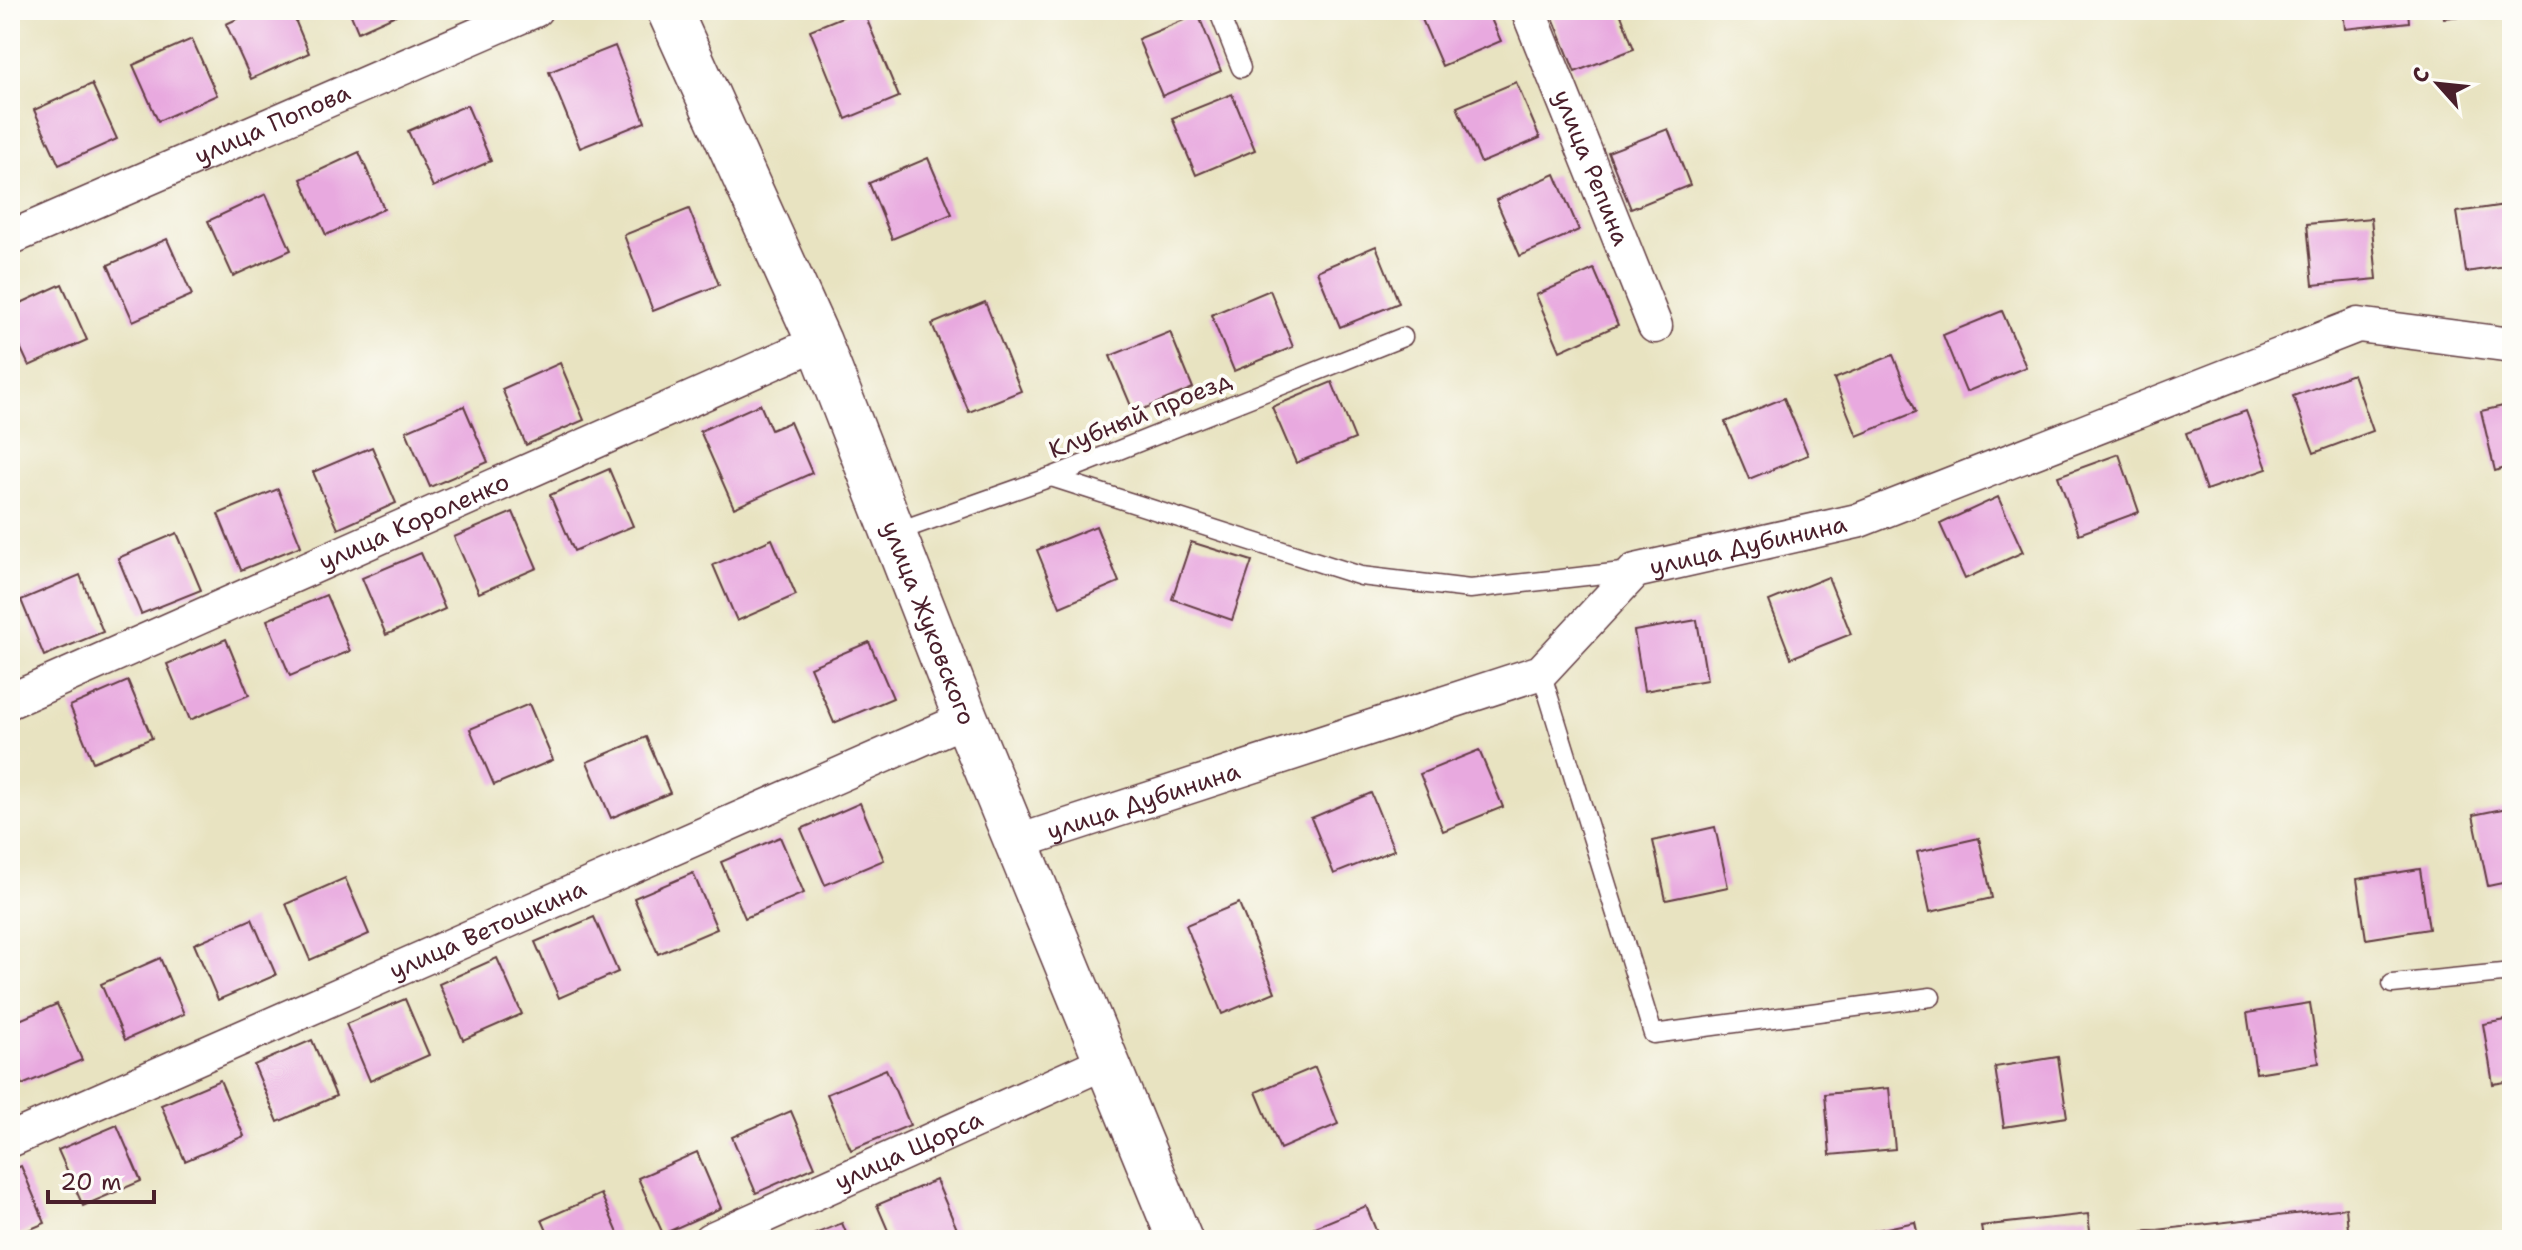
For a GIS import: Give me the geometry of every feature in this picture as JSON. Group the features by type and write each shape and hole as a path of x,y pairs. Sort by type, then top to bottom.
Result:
{"street":[{"name":"улица Попова","path":"10,238 535,10"},
{"name":"улица Жуковского","path":"669,10 819,342 966,719 1180,1240"},
{"name":"улица Репина","path":"1528,10 1655,326"},
{"name":"улица Дубинина","path":"1018,842 1541,672 1635,571 1857,521 2358,325 2512,345"},
{"name":"улица Короленко","path":"10,701 819,342"},
{"name":"улица Ветошкина","path":"10,1140 966,719"},
{"name":"улица Щорса","path":"710,1240 1107,1061"}],"lane":[{"path":"1218,10 1241,68"},
{"name":"Клубный проезд","path":"893,533 1051,477 1403,337"},
{"path":"1051,477 1361,576 1470,589 1635,571"},
{"path":"1541,672 1653,1034 1931,997"},
{"path":"2392,984 2512,972"}],"building":[{"path":"257,10 291,10 309,53 251,79 226,24"},
{"path":"349,10 407,10 358,32"},
{"path":"863,10 899,97 846,119 810,30"},
{"path":"1418,10 1487,10 1501,41 1442,66"},
{"path":"1566,10 1619,10 1634,49 1575,72 1552,15"},
{"path":"2343,10 2408,10 2409,22 2345,29"},
{"path":"2443,10 2499,10 2500,12 2444,18"},
{"path":"1198,14 1221,71 1162,96 1138,39"},
{"path":"192,39 217,95 158,121 133,65"},
{"path":"615,46 645,122 580,148 549,72"},
{"path":"1516,82 1540,138 1481,163 1457,107"},
{"path":"92,84 117,139 59,165 34,110"},
{"path":"1232,94 1255,150 1196,175 1172,118"},
{"path":"467,105 491,161 433,187 408,131"},
{"path":"1668,129 1690,185 1631,209 1608,152"},
{"path":"359,152 384,209 326,235 301,179"},
{"path":"928,158 952,214 892,239 869,183"},
{"path":"1555,174 1579,230 1520,256 1496,200"},
{"path":"266,194 291,250 233,276 208,221"},
{"path":"2512,204 2512,265 2466,272 2457,212"},
{"path":"689,209 719,285 653,311 624,235"},
{"path":"2371,218 2377,279 2313,285 2307,224"},
{"path":"167,239 192,295 133,321 108,265"},
{"path":"1376,246 1399,303 1340,327 1317,271"},
{"path":"1594,269 1618,325 1560,351 1536,295"},
{"path":"62,284 87,340 29,366 10,325 10,308"},
{"path":"1270,290 1293,347 1234,371 1211,315"},
{"path":"985,302 1021,391 969,412 932,324"},
{"path":"2002,311 2026,367 1966,392 1943,335"},
{"path":"1170,332 1193,388 1134,413 1110,356"},
{"path":"1893,355 1916,412 1857,436 1834,379"},
{"path":"560,363 584,420 526,445 502,389"},
{"path":"2353,374 2373,431 2314,453 2293,396"},
{"path":"1332,382 1355,439 1296,463 1272,407"},
{"path":"1784,398 1808,455 1749,479 1725,422"},
{"path":"760,404 771,430 790,422 812,473 734,508 700,431"},
{"path":"2512,404 2512,466 2495,471 2481,411"},
{"path":"464,406 488,462 430,487 406,431"},
{"path":"2246,411 2267,469 2206,490 2186,433"},
{"path":"372,447 396,503 338,529 313,472"},
{"path":"2119,454 2139,512 2079,534 2058,476"},
{"path":"609,469 633,526 574,551 550,495"},
{"path":"278,489 301,546 241,570 218,514"},
{"path":"1998,497 2023,552 1965,579 1940,524"},
{"path":"513,512 537,568 479,593 454,537"},
{"path":"1096,526 1119,582 1060,607 1037,550"},
{"path":"177,533 201,590 141,614 118,558"},
{"path":"772,539 796,595 737,621 713,565"},
{"path":"1191,542 1252,561 1232,620 1172,599"},
{"path":"421,553 445,609 386,635 362,578"},
{"path":"80,575 103,632 44,656 21,600"},
{"path":"1828,577 1851,634 1791,658 1769,601"},
{"path":"326,595 350,651 290,676 267,620"},
{"path":"1697,620 1707,680 1644,691 1634,631"},
{"path":"226,639 249,695 190,720 167,664"},
{"path":"869,642 893,698 834,723 810,667"},
{"path":"128,681 152,738 93,762 70,706"},
{"path":"529,704 553,760 494,785 470,729"},
{"path":"646,737 670,793 611,818 587,762"},
{"path":"1479,750 1503,807 1443,831 1420,774"},
{"path":"1371,793 1394,850 1334,874 1311,818"},
{"path":"860,803 884,860 825,885 801,829"},
{"path":"2512,807 2512,881 2488,886 2473,815"},
{"path":"1715,827 1728,887 1666,900 1653,841"},
{"path":"780,837 804,893 745,918 721,862"},
{"path":"1979,838 1992,898 1930,912 1917,852"},
{"path":"2420,869 2429,929 2366,939 2357,879"},
{"path":"693,873 717,929 658,954 634,898"},
{"path":"345,878 369,934 310,960 286,904"},
{"path":"1239,903 1275,992 1222,1014 1186,925"},
{"path":"594,917 618,972 559,998 535,942"},
{"path":"252,919 276,975 218,1000 194,944"},
{"path":"160,958 184,1014 125,1040 101,984"},
{"path":"497,958 522,1014 463,1040 439,984"},
{"path":"405,999 429,1055 370,1081 346,1024"},
{"path":"2310,1003 2319,1063 2256,1073 2247,1013"},
{"path":"57,1004 82,1060 22,1085 10,1056 10,1024"},
{"path":"2512,1019 2512,1081 2493,1084 2483,1024"},
{"path":"312,1040 336,1096 278,1122 254,1065"},
{"path":"2058,1057 2067,1117 2004,1127 1995,1067"},
{"path":"1315,1067 1338,1124 1280,1149 1256,1092"},
{"path":"886,1069 910,1125 851,1150 827,1094"},
{"path":"220,1080 244,1136 185,1161 161,1105"},
{"path":"1889,1088 1895,1149 1830,1155 1825,1094"},
{"path":"791,1111 815,1167 756,1193 732,1137"},
{"path":"117,1125 141,1181 83,1206 58,1150"},
{"path":"697,1152 721,1208 663,1234 638,1178"},
{"path":"21,1166 45,1223 10,1238 10,1171"},
{"path":"936,1180 960,1236 950,1240 892,1240 877,1205"},
{"path":"601,1194 621,1240 551,1240 542,1220"},
{"path":"1366,1206 1380,1240 1318,1240 1313,1228"},
{"path":"2346,1208 2349,1240 2114,1240 2113,1235"},
{"path":"2088,1214 2091,1240 1983,1240 1981,1226"},
{"path":"1915,1222 1919,1240 1835,1239"},
{"path":"842,1223 849,1240 801,1240"}]}
